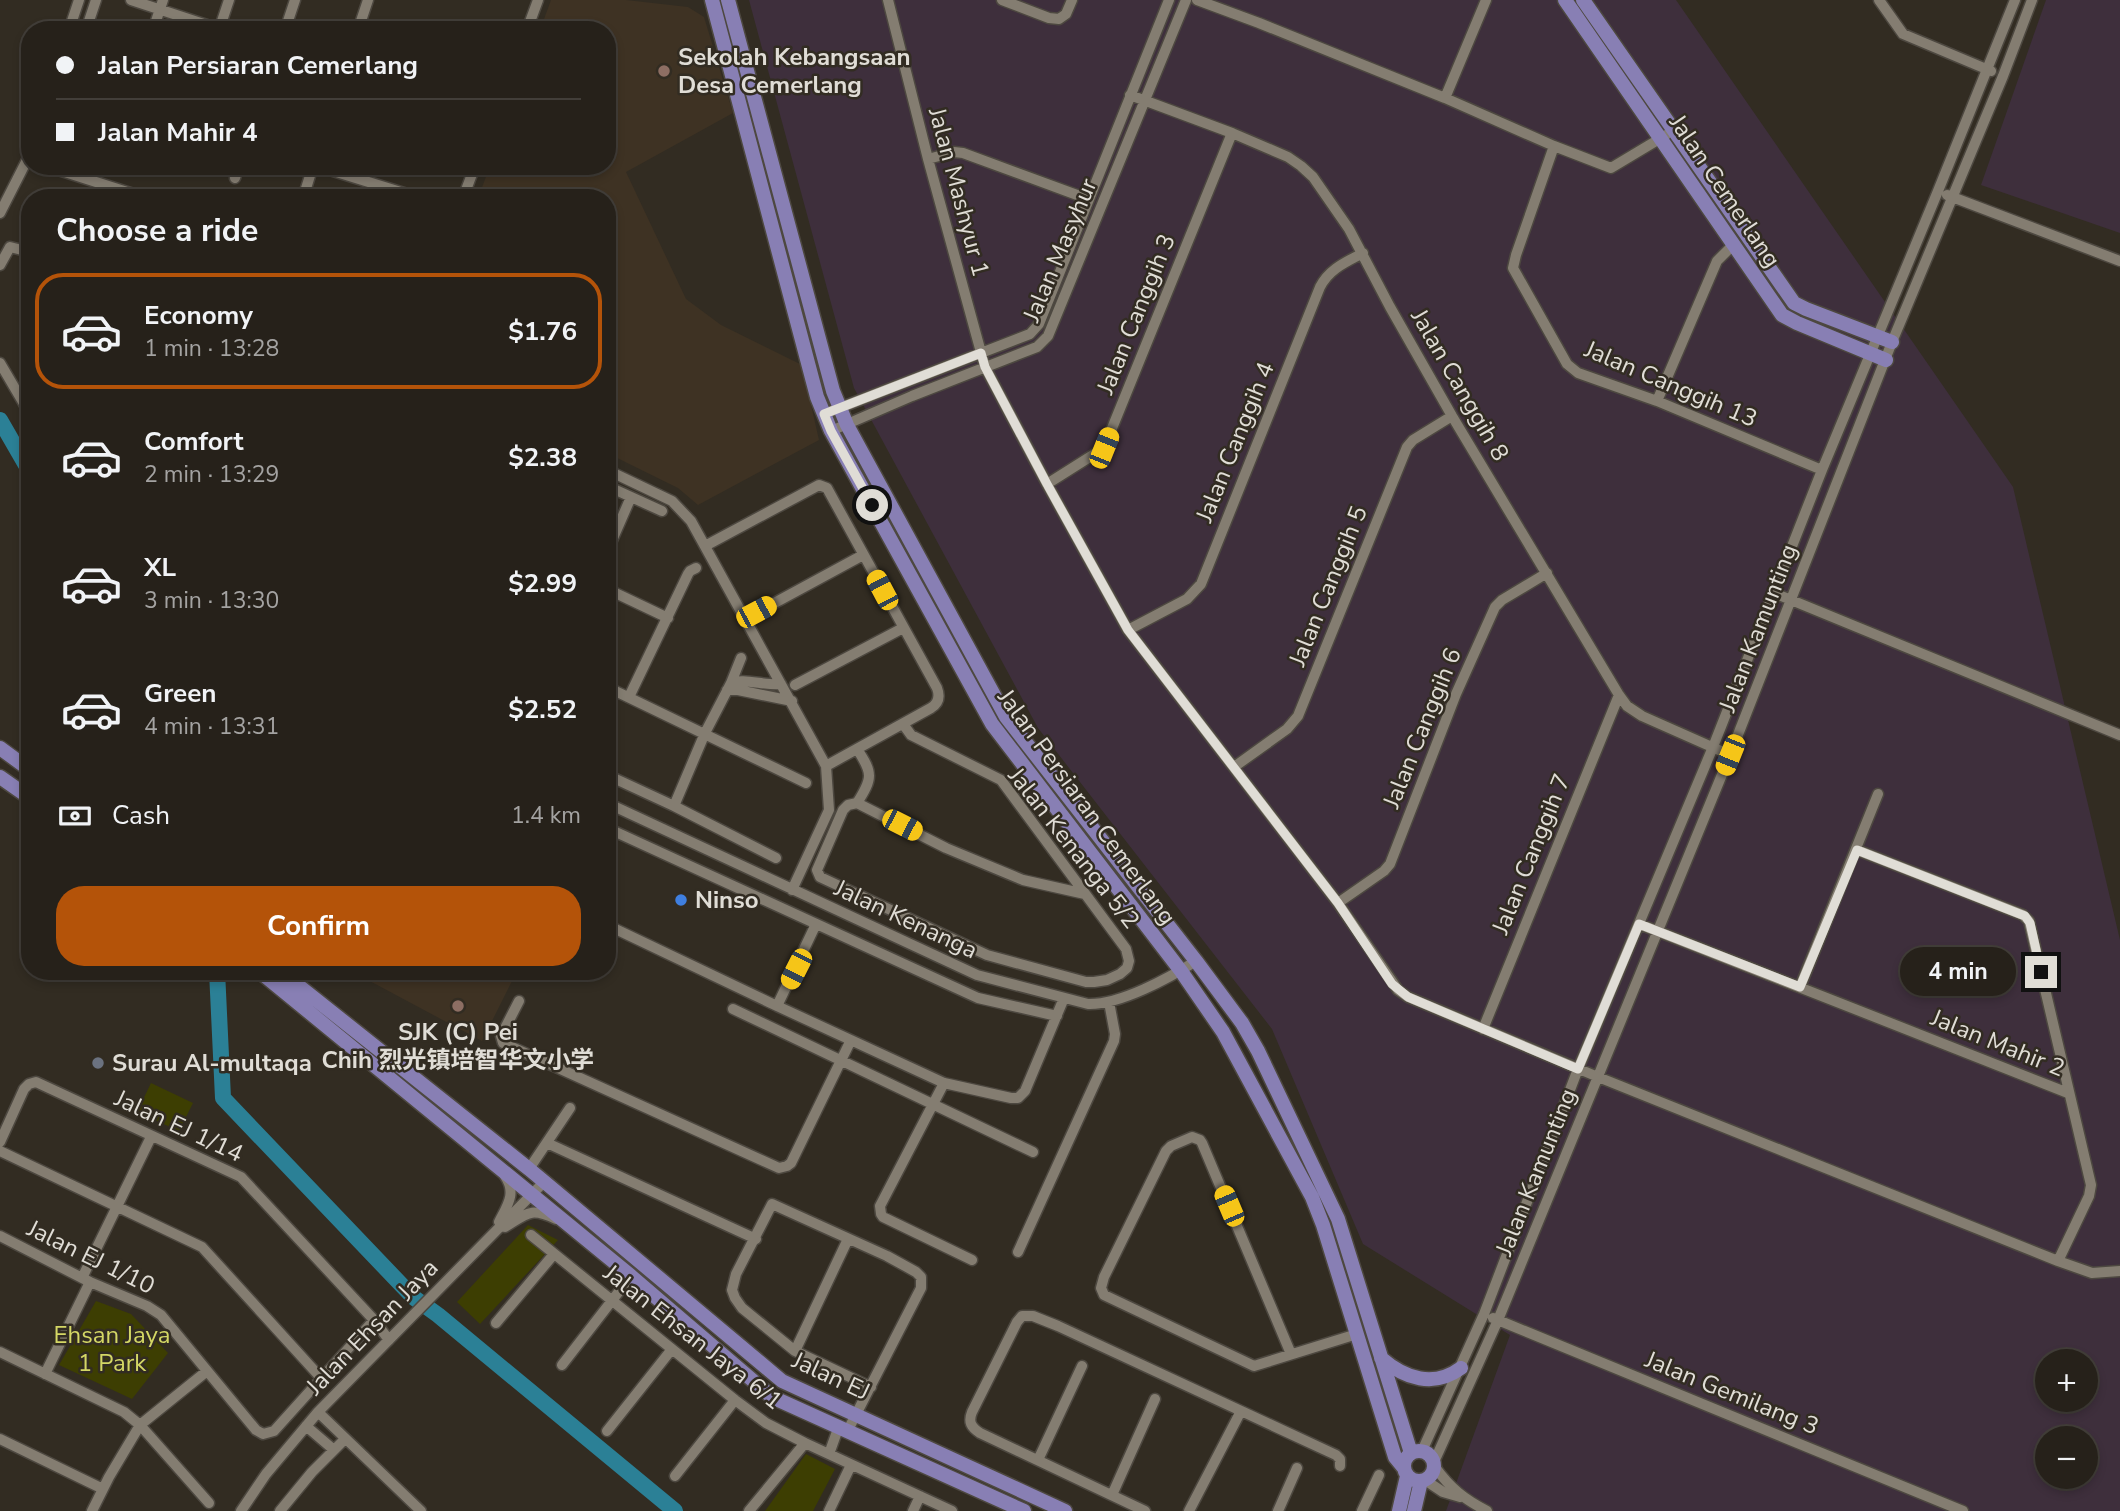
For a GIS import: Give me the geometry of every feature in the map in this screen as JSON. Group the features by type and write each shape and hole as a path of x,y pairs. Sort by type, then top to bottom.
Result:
{"main road":[{"name":"Jalan Persiaran Cemerlang","path":"712,0 817,397 831,431 992,724 1181,971 1240,1062 1312,1197 1395,1457 1414,1476"},
{"name":"Jalan Persiaran Cemerlang","path":"728,0 833,391 847,425 1006,717 1196,961 1242,1023 1258,1051 1338,1219 1380,1357 1416,1452"},
{"name":"Jalan Cemerlang","path":"1565,0 1751,239 1794,303 1892,342"},
{"name":"Jalan Cemerlang","path":"1583,0 1734,244 1782,315 1885,360"},
{"path":"0,748 21,763"},
{"path":"0,777 21,792"},
{"name":"Jalan EJ","path":"270,980 495,1163 772,1397 1024,1511"},
{"name":"Jalan EJ","path":"291,980 529,1169 782,1381 857,1413 1065,1511"},
{"path":"1380,1357 1401,1372 1421,1379 1445,1378 1461,1368"},
{"path":"1414,1476 1430,1476 1434,1465 1430,1455 1416,1452 1405,1459 1414,1476 1414,1511"},
{"path":"1399,1511 1414,1476"}],"street":[{"path":"72,21 79,0"},
{"path":"89,21 96,0"},
{"path":"131,0 161,5 200,21"},
{"path":"222,21 229,0"},
{"path":"288,21 295,0"},
{"path":"361,21 368,0"},
{"name":"Jalan Mashyur 1","path":"888,0 985,367 1128,630 1338,903 1398,990 1408,997 1578,1069 2058,1261 2092,1273 2120,1271"},
{"path":"1002,0 1049,18 1059,19 1066,14 1072,0"},
{"name":"Jalan Masyhur","path":"824,414 1030,334 1039,324 1169,0"},
{"name":"Jalan Masyhur","path":"831,431 1037,347 1048,336 1186,0"},
{"path":"1197,0 1445,98 1611,168 1667,134"},
{"path":"1445,98 1486,0"},
{"path":"1879,0 1903,34 2003,76"},
{"name":"Jalan Kamunting","path":"1416,1452 1461,1368 1484,1314 1578,1069 1713,747 1822,470 2015,0"},
{"name":"Jalan Kamunting","path":"1434,1465 1498,1320 1730,755 1892,342 2032,0"},
{"path":"530,21 536,1"},
{"name":"Jalan Canggih 8","path":"1130,95 1232,133 1288,157 1308,171 1349,229 1452,416 1619,695 1627,706 1642,716 1730,755"},
{"name":"Jalan Canggih 3","path":"1047,484 1104,448 1232,133"},
{"name":"Jalan Canggih 13","path":"1554,146 1513,268 1567,364 1578,373 1657,401 1822,470"},
{"path":"928,159 954,152 963,153 1088,200"},
{"path":"0,213 21,173"},
{"path":"69,175 104,189"},
{"path":"345,175 390,189"},
{"path":"1938,191 2120,261"},
{"path":"1657,401 1717,261 1734,244"},
{"path":"0,265 10,247 21,250"},
{"name":"Jalan Canggih 4","path":"1128,630 1187,598 1202,584 1321,283 1338,266 1363,253"},
{"path":"0,363 21,399"},
{"name":"Jalan Canggih 5","path":"1234,767 1287,729 1298,716 1407,447 1452,416"},
{"path":"616,474 672,501 683,510 826,766 829,810 792,890"},
{"path":"705,546 822,485 828,490 937,688 939,699 934,706 826,766"},
{"path":"616,490 662,510"},
{"path":"616,532 631,498"},
{"path":"756,612 863,555"},
{"path":"629,697 688,574 696,568"},
{"name":"Jalan Canggih 6","path":"1338,903 1390,864 1457,694 1495,607 1547,573"},
{"path":"616,593 668,618"},
{"path":"1774,593 2120,736"},
{"path":"795,685 903,628"},
{"path":"674,806 741,658"},
{"path":"729,687 737,680 764,685 781,684"},
{"path":"729,687 792,701"},
{"path":"616,691 806,783"},
{"name":"Jalan Canggih 7","path":"1483,1029 1619,695"},
{"name":"Jalan Kenanga 5/2","path":"857,803 848,805 843,810 817,870 820,877 987,955 1086,982 1115,977 1124,971 1129,958 1126,949 1001,780 911,735 903,724"},
{"path":"857,749 871,774 857,803 946,848 1023,880 1085,894"},
{"path":"616,779 776,858"},
{"path":"1800,987 1878,793"},
{"name":"Jalan Kenanga","path":"616,807 977,975 1088,1004 1109,1002 1181,971 1196,961"},
{"path":"616,830 978,998 1057,1016"},
{"path":"1857,850 2027,918 2030,923 2091,1188 2058,1261"},
{"path":"777,1006 830,907"},
{"name":"Jalan Mahir 2","path":"1639,924 2068,1093"},
{"path":"616,929 944,1083 1011,1098 1021,1097 1026,1091 1064,998"},
{"path":"519,1001 501,1036 503,1043 774,1167 791,1163 851,1040"},
{"path":"1018,1252 1114,1041 1109,1002"},
{"path":"733,1009 1033,1152"},
{"name":"Jalan EJ 1/14","path":"0,1142 20,1097 29,1084 40,1083 241,1177 374,1320 389,1340"},
{"path":"944,1083 880,1210 883,1217 972,1260"},
{"path":"529,1169 570,1108"},
{"path":"45,1374 117,1207 151,1137"},
{"path":"1291,1354 1202,1143 1192,1137 1171,1146 1166,1151 1104,1277 1102,1292 1108,1298 1254,1366 1357,1334"},
{"path":"547,1143 756,1239"},
{"path":"0,1151 202,1247 321,1379 374,1320"},
{"path":"491,1235 512,1194 509,1182 495,1163"},
{"name":"Jalan Ehsan Jaya","path":"242,1511 266,1474 318,1412 544,1182"},
{"path":"829,1454 871,1387 920,1291 922,1280 916,1272 887,1256 772,1204 733,1281 735,1298 742,1308 795,1351 871,1387"},
{"path":"491,1235 532,1212 540,1212 565,1223"},
{"name":"Jalan Ehsan Jaya 6/1","path":"531,1235 766,1423 952,1511"},
{"name":"Jalan EJ 1/10","path":"0,1236 161,1315 206,1371 263,1434 274,1431 321,1379"},
{"path":"795,1351 848,1239"},
{"path":"496,1323 554,1254"},
{"path":"562,1364 631,1276"},
{"name":"Jalan Gemilang 3","path":"1484,1314 1963,1511"},
{"path":"1146,1511 976,1430 970,1422 972,1412 1017,1322 1026,1315 1037,1317 1336,1455 1340,1466"},
{"path":"607,1431 672,1349"},
{"path":"0,1352 124,1412 140,1425 209,1503"},
{"path":"1038,1460 1082,1366"},
{"path":"92,1511 140,1425 206,1371"},
{"path":"1112,1495 1156,1399"},
{"path":"675,1476 735,1400"},
{"path":"1189,1511 1241,1411"},
{"path":"318,1412 421,1511"},
{"path":"306,1426 334,1450"},
{"path":"296,1511 283,1506 345,1439"},
{"path":"0,1440 103,1489"},
{"path":"748,1511 805,1443"},
{"path":"829,1511 851,1465"},
{"path":"1434,1465 1462,1498"},
{"path":"1278,1511 1297,1468"},
{"path":"1362,1511 1379,1475"},
{"path":"1414,1476 1487,1511"},
{"path":"913,1511 920,1496"}],"shaded area":[{"path":"551,0 626,0 688,7 704,17 733,113 626,172 686,299 721,325 802,365 819,440 698,505 678,488 616,457 616,189 481,189 487,175 616,175 616,21 543,21"},
{"path":"749,0 1676,0 2013,487 2120,940 2120,1511 1446,1511 1510,1335 1363,1244 1272,1029 1038,728 854,388"},
{"path":"2046,0 2120,0 2120,233 1981,185"},
{"name":"SJK (C) Pei Chih 烈光镇培智华文小学","path":"368,980 512,980 482,1041"}],"green space":[{"path":"151,1083 193,1103 179,1131 137,1112"},
{"path":"528,1225 558,1240 480,1324 457,1302"},
{"name":"Ehsan Jaya 1 Park","path":"96,1301 131,1314 168,1353 132,1399 59,1365"},
{"path":"806,1454 835,1469 813,1511 765,1511"}],"waterway":[{"path":"0,420 21,456"},
{"path":"217,980 223,1098 413,1297 675,1511"}],"place":[{"name":"Sekolah Kebangsaan Desa Cemerlang","path":"664,71"},
{"name":"Ninso","path":"681,900"},
{"name":"SJK (C) Pei Chih 烈光镇培智华文小学","path":"458,1006"},
{"name":"Surau Al-multaqa","path":"98,1063"}],"route":[{"path":"872,505 824,414 981,353 985,367 1034,461 1128,630 1338,903 1392,984 1408,997 1578,1069 1639,924 1800,987 1857,850 2025,916 2030,923 2041,972"}]}
